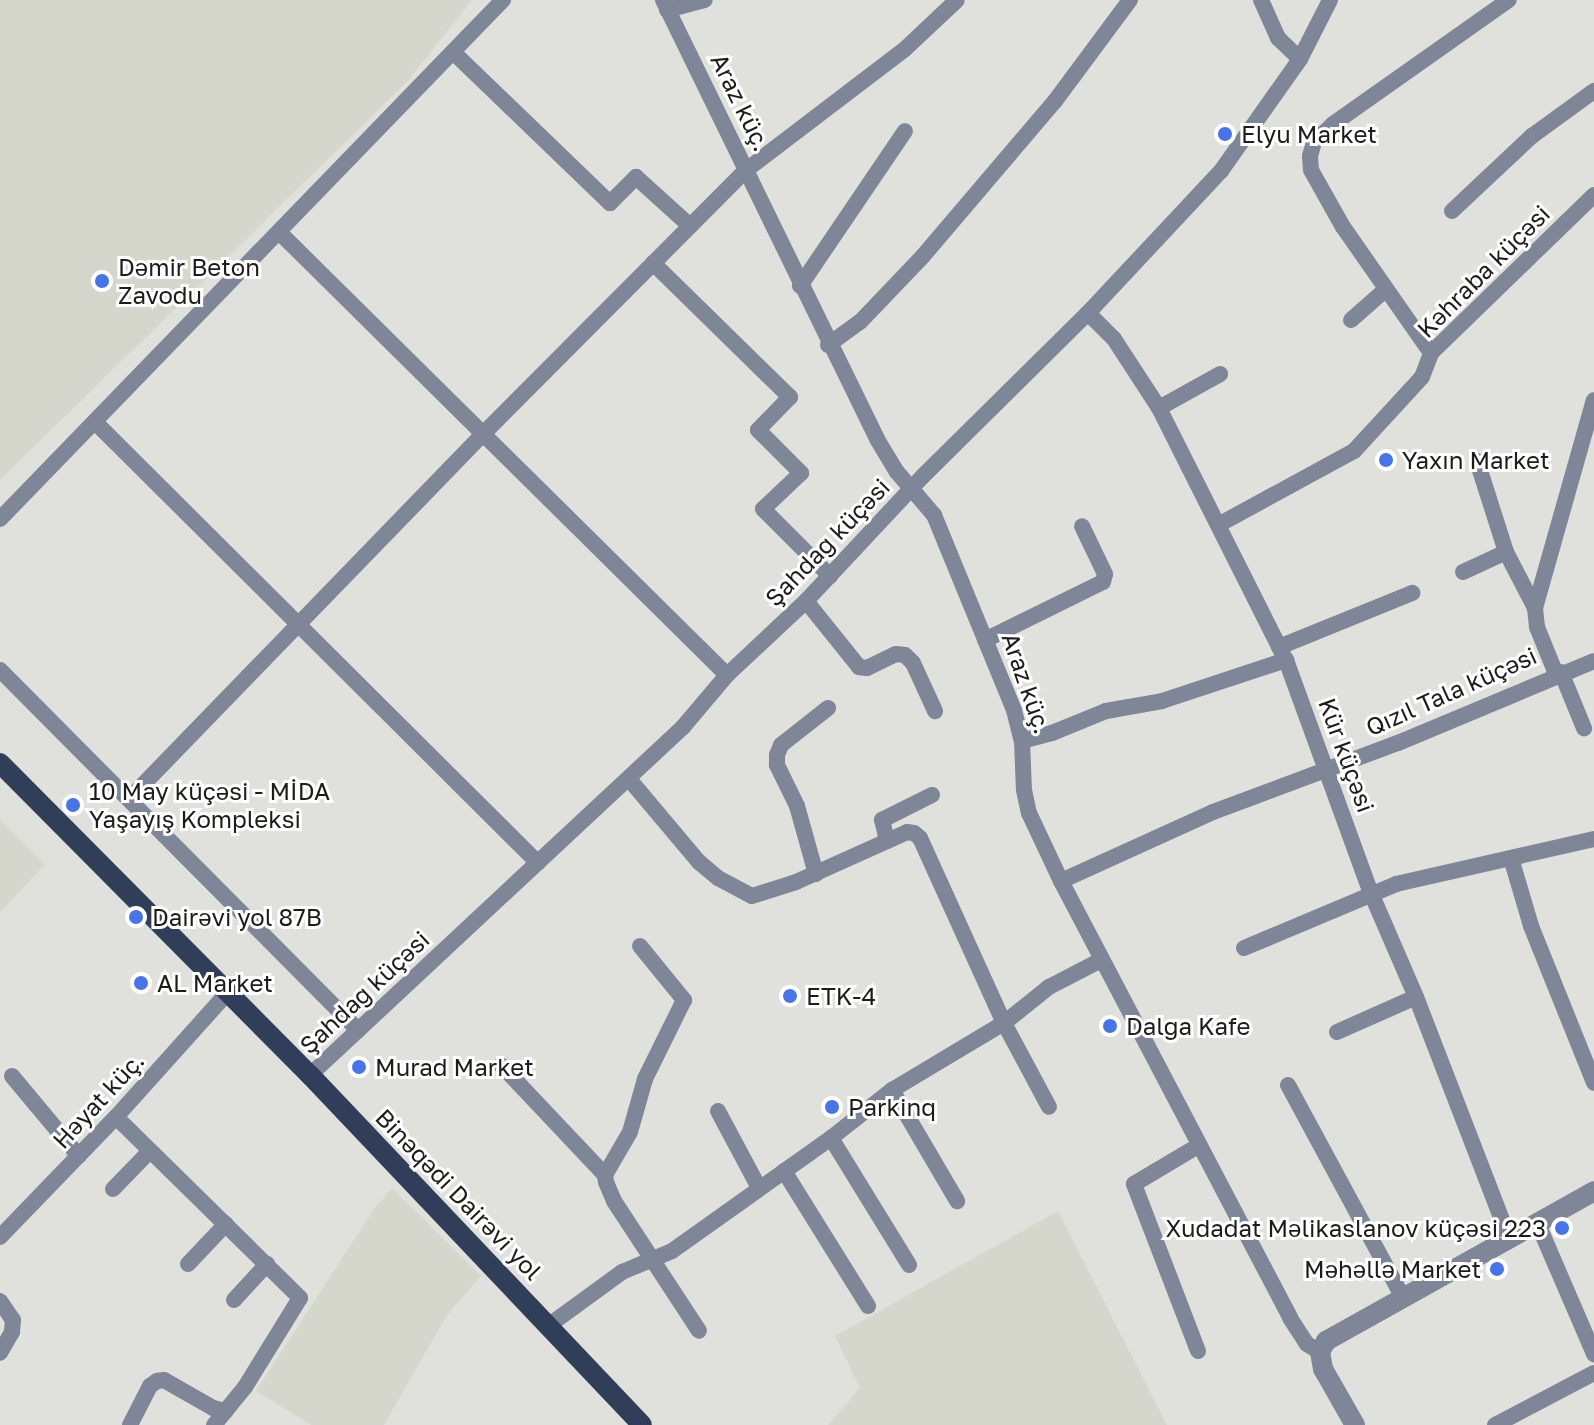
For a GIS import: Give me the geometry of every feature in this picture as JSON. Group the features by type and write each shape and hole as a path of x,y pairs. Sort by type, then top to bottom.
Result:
{"main road":[{"name":"Binəqədi Dairəvi yol","path":"0,763 310,1075 642,1425"}],"street":[{"path":"0,519 503,0"},
{"path":"665,5 705,0"},
{"path":"130,798 483,434 745,171 894,58 957,0"},
{"path":"828,345 860,322 923,256 1055,101 1130,0"},
{"path":"1261,0 1278,38 1300,59"},
{"name":"Şahdağ küçəsi","path":"310,1075 629,779 694,715 727,675 806,601 1088,313 1221,171 1300,59 1330,0"},
{"path":"1431,353 1385,290 1311,170 1314,142 1333,124 1509,0"},
{"name":"Araz küç.","path":"665,5 828,345 877,439 912,490 934,515 1014,710 1022,741 1024,790 1029,813 1061,881 1290,1318 1307,1344 1320,1352 1329,1381 1355,1425"},
{"path":"453,52 610,203 636,177 690,226"},
{"path":"1452,211 1532,136 1594,91"},
{"path":"800,286 905,131"},
{"name":"Kəhraba küçəsi","path":"1220,524 1354,451 1422,377 1431,353 1594,195"},
{"path":"279,232 727,675"},
{"path":"653,263 790,397 758,430 801,473 763,509 830,576"},
{"path":"1351,320 1385,290"},
{"name":"Kür küçəsi","path":"1088,313 1114,339 1159,408 1220,524 1282,654 1371,893 1416,997 1510,1240"},
{"path":"1159,408 1220,374"},
{"name":"Qızıl Tala küçəsi","path":"1061,881 1213,812 1327,769 1558,673 1537,627 1535,608 1594,400"},
{"path":"95,422 538,863"},
{"path":"1477,461 1506,552 1535,608"},
{"path":"985,640 1103,582 1105,574 1082,526"},
{"path":"1463,572 1506,552"},
{"path":"1022,741 1052,733 1106,711 1162,701 1282,654 1412,593"},
{"path":"806,601 859,667 867,668 896,654 905,655 913,663 935,711"},
{"path":"1584,728 1558,673 1594,661"},
{"path":"0,670 358,1030"},
{"path":"816,874 797,806 777,765 777,755 781,745 828,708"},
{"path":"629,779 699,862 738,891 752,896 816,874 907,832 920,838 1004,1023 1049,1107"},
{"path":"887,841 882,820 932,795"},
{"path":"1244,948 1396,884 1594,839"},
{"path":"1511,858 1531,926 1594,1083"},
{"path":"605,1175 630,1132 645,1079 684,1000 640,946"},
{"path":"548,1326 622,1272 640,1263 654,1261 831,1138 892,1090 1004,1023 1049,987 1101,960"},
{"name":"Həyat küç.","path":"0,1237 116,1117 228,992"},
{"path":"1337,1032 1416,997"},
{"path":"501,1065 605,1175 614,1201 699,1331"},
{"path":"12,1076 79,1156"},
{"path":"1288,1085 1403,1298"},
{"path":"892,1090 957,1201"},
{"path":"718,1111 758,1186"},
{"path":"116,1117 297,1293 300,1302 214,1425"},
{"path":"831,1138 909,1265"},
{"path":"1198,1146 1134,1184 1198,1351"},
{"path":"113,1189 150,1151"},
{"path":"784,1171 868,1306"},
{"path":"1320,1352 1326,1341 1594,1191"},
{"path":"188,1264 226,1224"},
{"path":"1538,1224 1594,1354"},
{"path":"234,1300 267,1264"},
{"path":"0,1301 13,1320 12,1332 0,1353"},
{"path":"1501,1424 1594,1373"},
{"path":"130,1425 150,1386 164,1380 213,1408 226,1411"}],"shaded area":[{"name":"Dəmir Beton Zavodu","path":"0,0 472,0 407,82 0,480"},
{"path":"0,820 45,865 0,912"},
{"path":"392,1188 481,1276 447,1315 384,1425 311,1425 256,1391 374,1209"},
{"path":"1058,1211 1167,1425 828,1425 860,1388 835,1336"}],"place":[{"name":"Elyu Market","path":"1225,134"},
{"name":"Dəmir Beton Zavodu","path":"102,281"},
{"name":"Yaxın Market","path":"1386,460"},
{"name":"10 May küçəsi - MİDA Yaşayış Kompleksi","path":"73,805"},
{"name":"Dairəvi yol 87B","path":"136,917"},
{"name":"AL Market","path":"141,983"},
{"name":"ETK-4","path":"790,996"},
{"name":"Dalğa Kafe","path":"1110,1026"},
{"name":"Murad Market","path":"359,1067"},
{"name":"Parkinq","path":"832,1107"},
{"name":"Xudadat Məlikaslanov küçəsi 223","path":"1562,1228"},
{"name":"Məhəllə Market","path":"1497,1269"}]}
